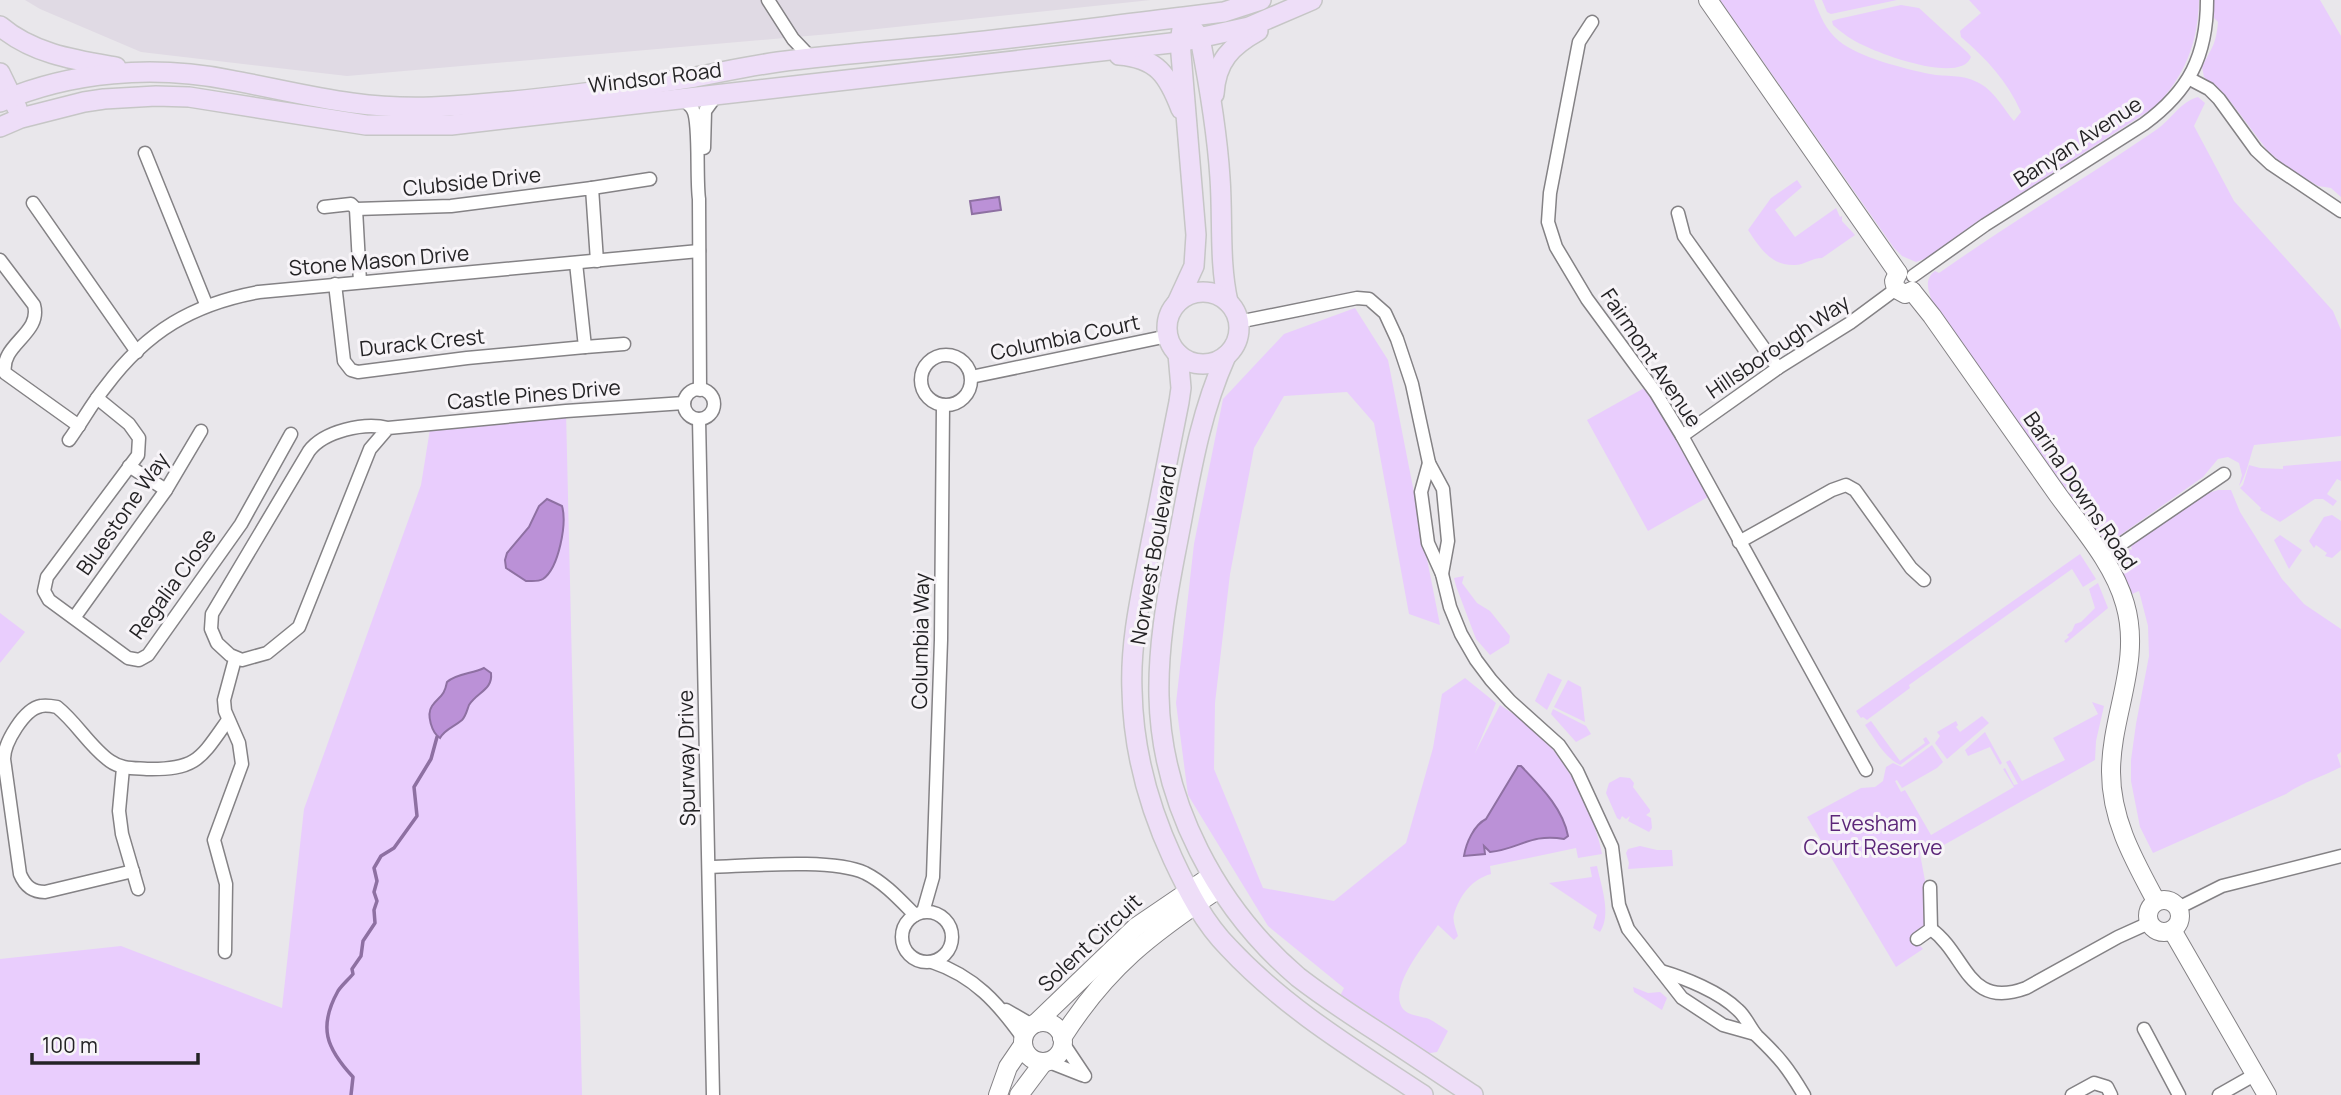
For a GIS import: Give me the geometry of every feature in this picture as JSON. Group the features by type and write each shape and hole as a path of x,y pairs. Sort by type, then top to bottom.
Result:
{"main road":[{"name":"Windsor Road","path":"4,101 89,77 144,71 198,75 322,100 368,106 407,108 457,105 693,77 778,62 1224,12 1261,0"},
{"name":"Windsor Road","path":"10,123 104,99 156,96 213,101 366,125 451,125 1180,42 1249,27 1305,3"},
{"path":"1228,302 1222,272 1215,84 1224,57 1230,49 1305,3"},
{"path":"1184,17 1200,38 1216,130"},
{"path":"1177,303 1191,295 1204,293 1220,296 1228,302 1238,322 1237,339 1226,356 1215,362 1199,364 1178,354 1170,344 1168,335 1167,325 1171,313 1194,266 1196,225 1180,42 1184,17"},
{"path":"0,26 48,53 144,71"},
{"path":"1086,53 1134,57 1156,66 1173,91 1189,133"},
{"path":"0,73 10,123"},
{"name":"Norwest Boulevard","path":"1178,354 1181,388 1140,600 1133,652 1134,728 1156,820 1192,898 1228,948 1308,1018 1423,1095"},
{"name":"Norwest Boulevard","path":"1226,356 1202,419 1166,602 1159,673 1163,733 1173,786 1185,820 1216,882 1263,942 1301,979 1473,1095"}],"street":[{"path":"768,0 783,25 812,59"},
{"name":"Barina Downs Road","path":"1708,0 1905,283 1940,328 2102,557 2124,601 2131,632 2131,654 2112,754 2112,790 2118,821 2129,850 2156,901"},
{"name":"Banyan Avenue","path":"1905,283 1985,225 2144,124 2167,106 2190,79 2204,43 2207,0"},
{"name":"Fairmont Avenue","path":"1592,22 1579,42 1550,193 1548,222 1556,247 1572,275 1656,393 1682,436 1866,770"},
{"path":"778,62 785,50 783,25"},
{"path":"2190,79 2209,89 2219,99 2256,150 2271,164 2341,211"},
{"path":"699,199 704,178 705,111 718,93"},
{"path":"680,97 695,112 699,199 700,390"},
{"path":"145,153 206,304"},
{"name":"Clubside Drive","path":"324,206 351,204 356,209 451,206 650,179"},
{"path":"592,188 597,261"},
{"path":"33,203 137,352"},
{"path":"356,209 360,282"},
{"path":"1678,213 1684,236 1778,368"},
{"name":"Stone Mason Drive","path":"69,440 107,384 137,352 183,315 206,304 260,292 699,251"},
{"path":"0,260 34,305 36,313 33,321 4,354 1,365 5,373 79,426"},
{"path":"576,263 585,347"},
{"name":"Hillsborough Way","path":"1682,436 1905,283"},
{"name":"Durack Crest","path":"335,284 344,361 351,370 358,372 467,358 624,344"},
{"path":"1238,322 1342,299 1369,299 1377,304 1392,324 1422,422 1429,463 1443,489 1448,541 1442,574"},
{"name":"Columbia Court","path":"971,377 1062,360 1168,335"},
{"path":"952,356 964,363 971,377 969,391 964,398 952,405 943,405 929,399 924,390 922,376 928,364 940,357 952,356"},
{"path":"700,390 712,398 713,408 708,416 699,419 687,412 684,403 688,395 700,390"},
{"name":"Regalia Close","path":"97,398 129,424 139,438 138,455 47,577 44,591 49,600 128,658 139,660 148,655 241,523 291,433"},
{"name":"Castle Pines Drive","path":"236,659 217,643 213,636 212,614 309,451 319,439 333,433 378,426 388,428 684,403"},
{"name":"Columbia Way","path":"938,915 933,877 941,640 943,405"},
{"name":"Spurway Drive","path":"699,419 713,1095"},
{"path":"225,952 226,884 214,840 239,774 242,755 225,711 224,700 236,659 247,660 267,653 299,627 370,449 388,428"},
{"name":"Bluestone Way","path":"74,618 166,490 201,431"},
{"path":"1429,463 1421,492 1428,543 1442,574 1450,607 1461,634 1476,660 1510,701 1559,745 1577,771 1612,847 1617,892 1623,917 1634,939 1682,998 1723,1025 1755,1034"},
{"path":"129,466 166,490"},
{"path":"2102,557 2224,474"},
{"path":"1740,542 1832,490 1846,485 1855,490 1911,568 1924,580"},
{"path":"133,871 46,892 36,892 28,887 20,874 4,749 26,715 40,706 49,706 57,707 102,754 123,768 168,769 181,766 207,752 229,720"},
{"path":"123,768 119,811 122,834 138,889"},
{"path":"2178,908 2222,886 2341,856"},
{"path":"709,867 806,865 846,867 865,873 919,914 938,915 949,925 957,960 965,976"},
{"name":"Columbia Way","path":"919,914 933,877"},
{"name":"Solent Circuit","path":"1063,1041 1089,998 1123,961 1192,898 1216,882"},
{"path":"1930,887 1931,929 1946,942 1972,982 1981,988 2002,994 2026,988 2118,937 2149,923"},
{"name":"Solent Circuit","path":"998,1095 1008,1067 1028,1033 1123,938 1150,916 1192,898"},
{"path":"2156,901 2171,901 2178,908 2180,918 2172,930 2161,932 2149,923 2149,908 2156,901"},
{"path":"919,914 904,928 903,944 906,951 917,960 932,962 965,976 1028,1033 1029,1058 1085,1076 1055,1027 1043,1022 1028,1033"},
{"path":"1917,939 1931,929"},
{"path":"2172,930 2267,1095"},
{"path":"932,962 945,954 952,941"},
{"path":"1660,971 1694,981 1738,1009 1755,1034 1780,1056 1804,1095"},
{"path":"2144,1029 2179,1095"},
{"path":"1019,1095 1046,1062 1056,1058 1063,1041"},
{"path":"2219,1095 2256,1074"},
{"path":"2072,1095 2094,1083 2107,1087 2112,1095"}],"shaded area":[{"path":"25,0 1151,0 830,34 347,76 141,52"},
{"path":"999,197 1001,210 972,214 970,201"},
{"path":"547,499 562,506 560,545 549,573 541,580 526,581 506,568 505,560 507,553 529,527 539,506"},
{"path":"484,668 491,673 490,683 472,701 462,720 440,738 432,728 430,710 443,693 447,682"},
{"path":"1518,766 1536,781 1550,798 1561,816 1568,836 1564,839 1543,838 1490,852 1484,846 1485,854 1464,856 1471,835 1486,819"}],"green space":[{"path":"1720,0 1814,0 1834,37 1847,47 1895,66 1977,82 1993,94 2014,121 2021,112 2003,80 1961,37 1960,31 1981,13 1969,0 2199,0 2196,30 2188,58 2174,83 2155,107 1978,221 1927,258 1916,262 1902,256 1894,248"},
{"path":"1822,0 1897,0 1831,14 1827,12"},
{"path":"2213,0 2320,0 2341,36 2341,197 2331,188 2318,186 2285,166 2267,150 2230,101 2204,77 2202,67 2213,46 2218,22 2214,18"},
{"path":"1901,5 1919,8 1971,57 1964,65 1953,68 1921,65 1861,44 1833,25 1832,21 1838,19"},
{"path":"2198,97 2205,103 2194,126 2234,201 2333,311 2341,330 2341,436 2254,445 2239,486 2242,475 2239,463 2228,457 2218,459 2203,477 2119,536 2106,540 2099,535 1932,301 1928,281 1935,271 1939,273 2129,148 2161,126 2186,102"},
{"path":"1797,180 1802,187 1775,210 1795,237 1836,208 1842,221 1855,235 1822,258 1798,265 1787,265 1767,255 1748,230 1771,198"},
{"path":"1355,308 1388,360 1440,625 1409,614 1374,423 1347,392 1284,396 1254,448 1230,574 1215,703 1214,769 1263,888 1334,901 1406,843 1433,748 1442,694 1465,678 1496,703 1475,753 1500,705 1530,726 1560,759 1579,790 1587,806 1602,854 1578,858 1576,848 1490,866 1491,874 1484,876 1468,889 1454,914 1458,936 1454,940 1438,925 1417,954 1400,990 1399,1000 1403,1009 1429,1019 1448,1031 1437,1052 1424,1054 1339,998 1344,988 1268,926 1188,795 1176,703 1194,544 1223,399 1284,334"},
{"path":"1646,387 1708,497 1648,531 1587,420"},
{"path":"566,411 582,1095 0,1095 0,959 121,946 282,1008 304,809 421,485 431,423"},
{"path":"2341,461 2341,481 2337,479 2327,494 2337,501 2333,506 2323,499 2315,499 2280,522 2260,510 2240,488 2249,465 2283,469 2283,466"},
{"path":"2231,490 2240,512 2282,579 2304,604 2341,629 2341,752 2337,755 2341,767 2153,853 2140,827 2131,781 2136,724 2149,656 2148,626 2139,591 2132,594 2119,566 2118,557 2127,548 2132,550 2131,546 2205,494"},
{"path":"2332,515 2341,521 2341,550 2332,558 2325,556 2327,553 2316,545 2314,548 2309,541 2324,517"},
{"path":"2280,535 2302,550 2289,569 2274,540"},
{"path":"2080,554 2096,579 2083,587 2072,569 1909,685 1910,688 1867,720 1861,718 1856,711"},
{"path":"1464,576 1462,583 1477,603 1490,611 1510,636 1509,643 1490,655 1476,639 1456,586 1454,578"},
{"path":"2098,583 2108,608 2066,643 2064,641 2075,624 2081,622 2095,608 2089,589"},
{"path":"0,613 25,632 0,663"},
{"path":"1548,673 1562,680 1547,710 1535,701"},
{"path":"1568,680 1581,687 1585,722 1554,707"},
{"name":"Evesham Court Reserve","path":"2092,702 2104,706 2096,741 2095,760 1935,850 1920,854 1926,886 1926,927 1912,937 1923,949 1896,967 1807,817 1861,788 1875,787 1883,781 1886,767 1893,763 1902,767 1932,745 1943,762 1937,768 1902,788 1897,780 1895,781 1901,792 1905,790 1931,835 2014,787 2003,769 2005,768 2014,785 2018,784 2006,762 2010,760 2022,781 2065,760 2053,738 2098,714"},
{"path":"1553,709 1586,726 1591,734 1576,742 1551,714"},
{"path":"1982,716 1989,723 1947,759 1935,743 1940,736 1937,732 1956,721 1960,732"},
{"path":"1871,721 1900,761 1925,743 1923,739 1926,737 1930,743 1900,765 1885,753 1865,725"},
{"path":"1985,732 2002,763 2000,765 1990,747 1968,756 1965,750"},
{"path":"1620,777 1630,778 1634,783 1633,787 1650,810 1646,815 1651,818 1652,828 1649,832 1628,821 1630,816 1626,819 1622,816 1620,820 1617,818 1606,793 1609,783"},
{"path":"1640,846 1672,850 1673,866 1628,869 1628,849"},
{"path":"1597,866 1605,908 1600,932 1593,928 1597,915 1549,883 1592,877 1590,867"},
{"path":"1633,987 1648,993 1660,992 1667,998 1662,1010 1634,992"}],"waterway":[{"path":"351,1095 353,1077 331,1047 328,1016 338,991 353,974 352,969 361,956 363,941 375,923 374,910 377,901 374,892 377,881 374,868 381,856 394,848 417,816 414,787 431,759 437,737"}]}
